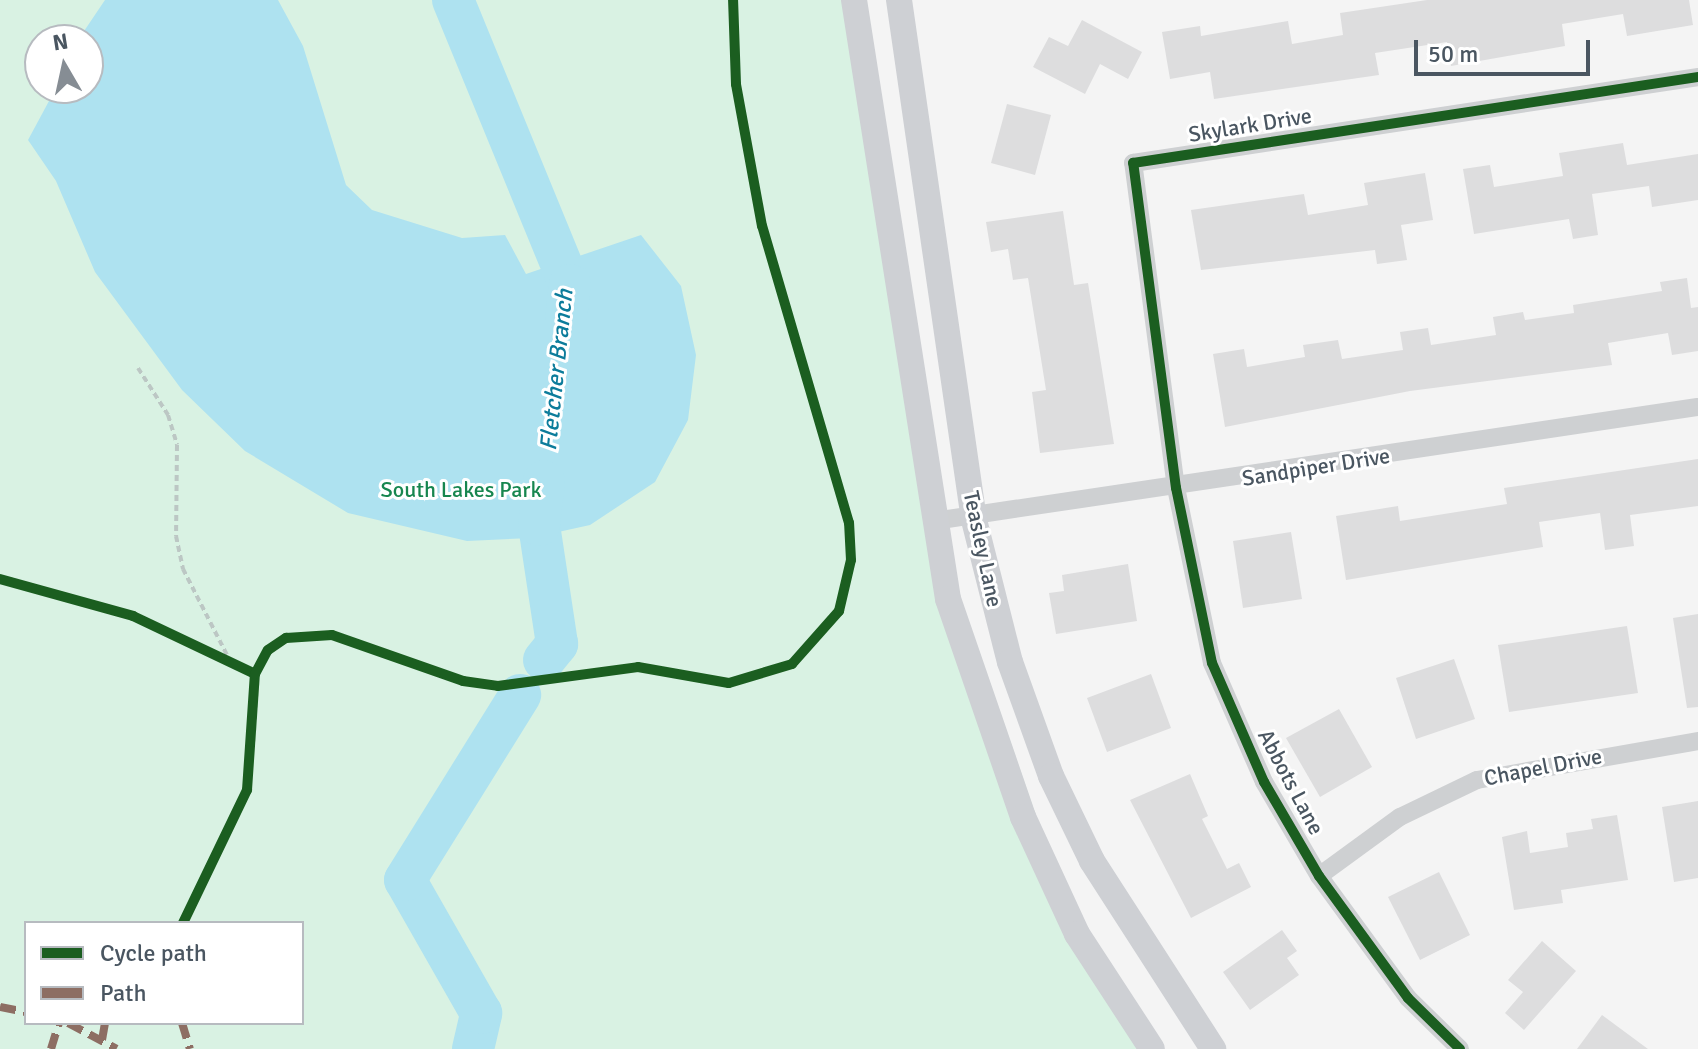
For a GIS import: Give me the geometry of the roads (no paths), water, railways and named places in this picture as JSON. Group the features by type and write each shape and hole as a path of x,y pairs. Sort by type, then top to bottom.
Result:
{"main road":[{"name":"Teasley Lane","path":"854,0 934,521 976,695 1023,817 1077,934 1152,1049"},
{"name":"Teasley Lane","path":"899,0 974,520 1010,662 1051,776 1115,903 1213,1049"}],"street":[{"name":"Skylark Drive","path":"1176,488 1133,163 1698,77"},
{"name":"Sandpiper Drive","path":"934,521 974,520 1698,407"},
{"name":"Abbots Lane","path":"1176,488 1212,663 1264,782 1319,876 1408,998 1460,1049"},
{"name":"Chapel Drive","path":"1319,876 1400,817 1477,780 1698,741"}],"water":[{"path":"105,0 278,0 303,46 346,185 372,210 462,238 505,235 526,274 641,235 681,286 696,355 688,420 655,482 590,525 531,538 467,541 348,513 245,451 182,390 95,272 56,181 28,140 47,104 104,104 104,24 89,24"}],"waterway":[{"name":"Fletcher Branch","path":"453,0 570,285 566,316"},
{"name":"Fletcher Branch","path":"544,481 539,525 557,644 544,660"},
{"name":"Fletcher Branch","path":"473,1049 481,1013 405,880 520,695"}],"park label":[{"name":"South Lakes Park","path":"461,490"}]}
